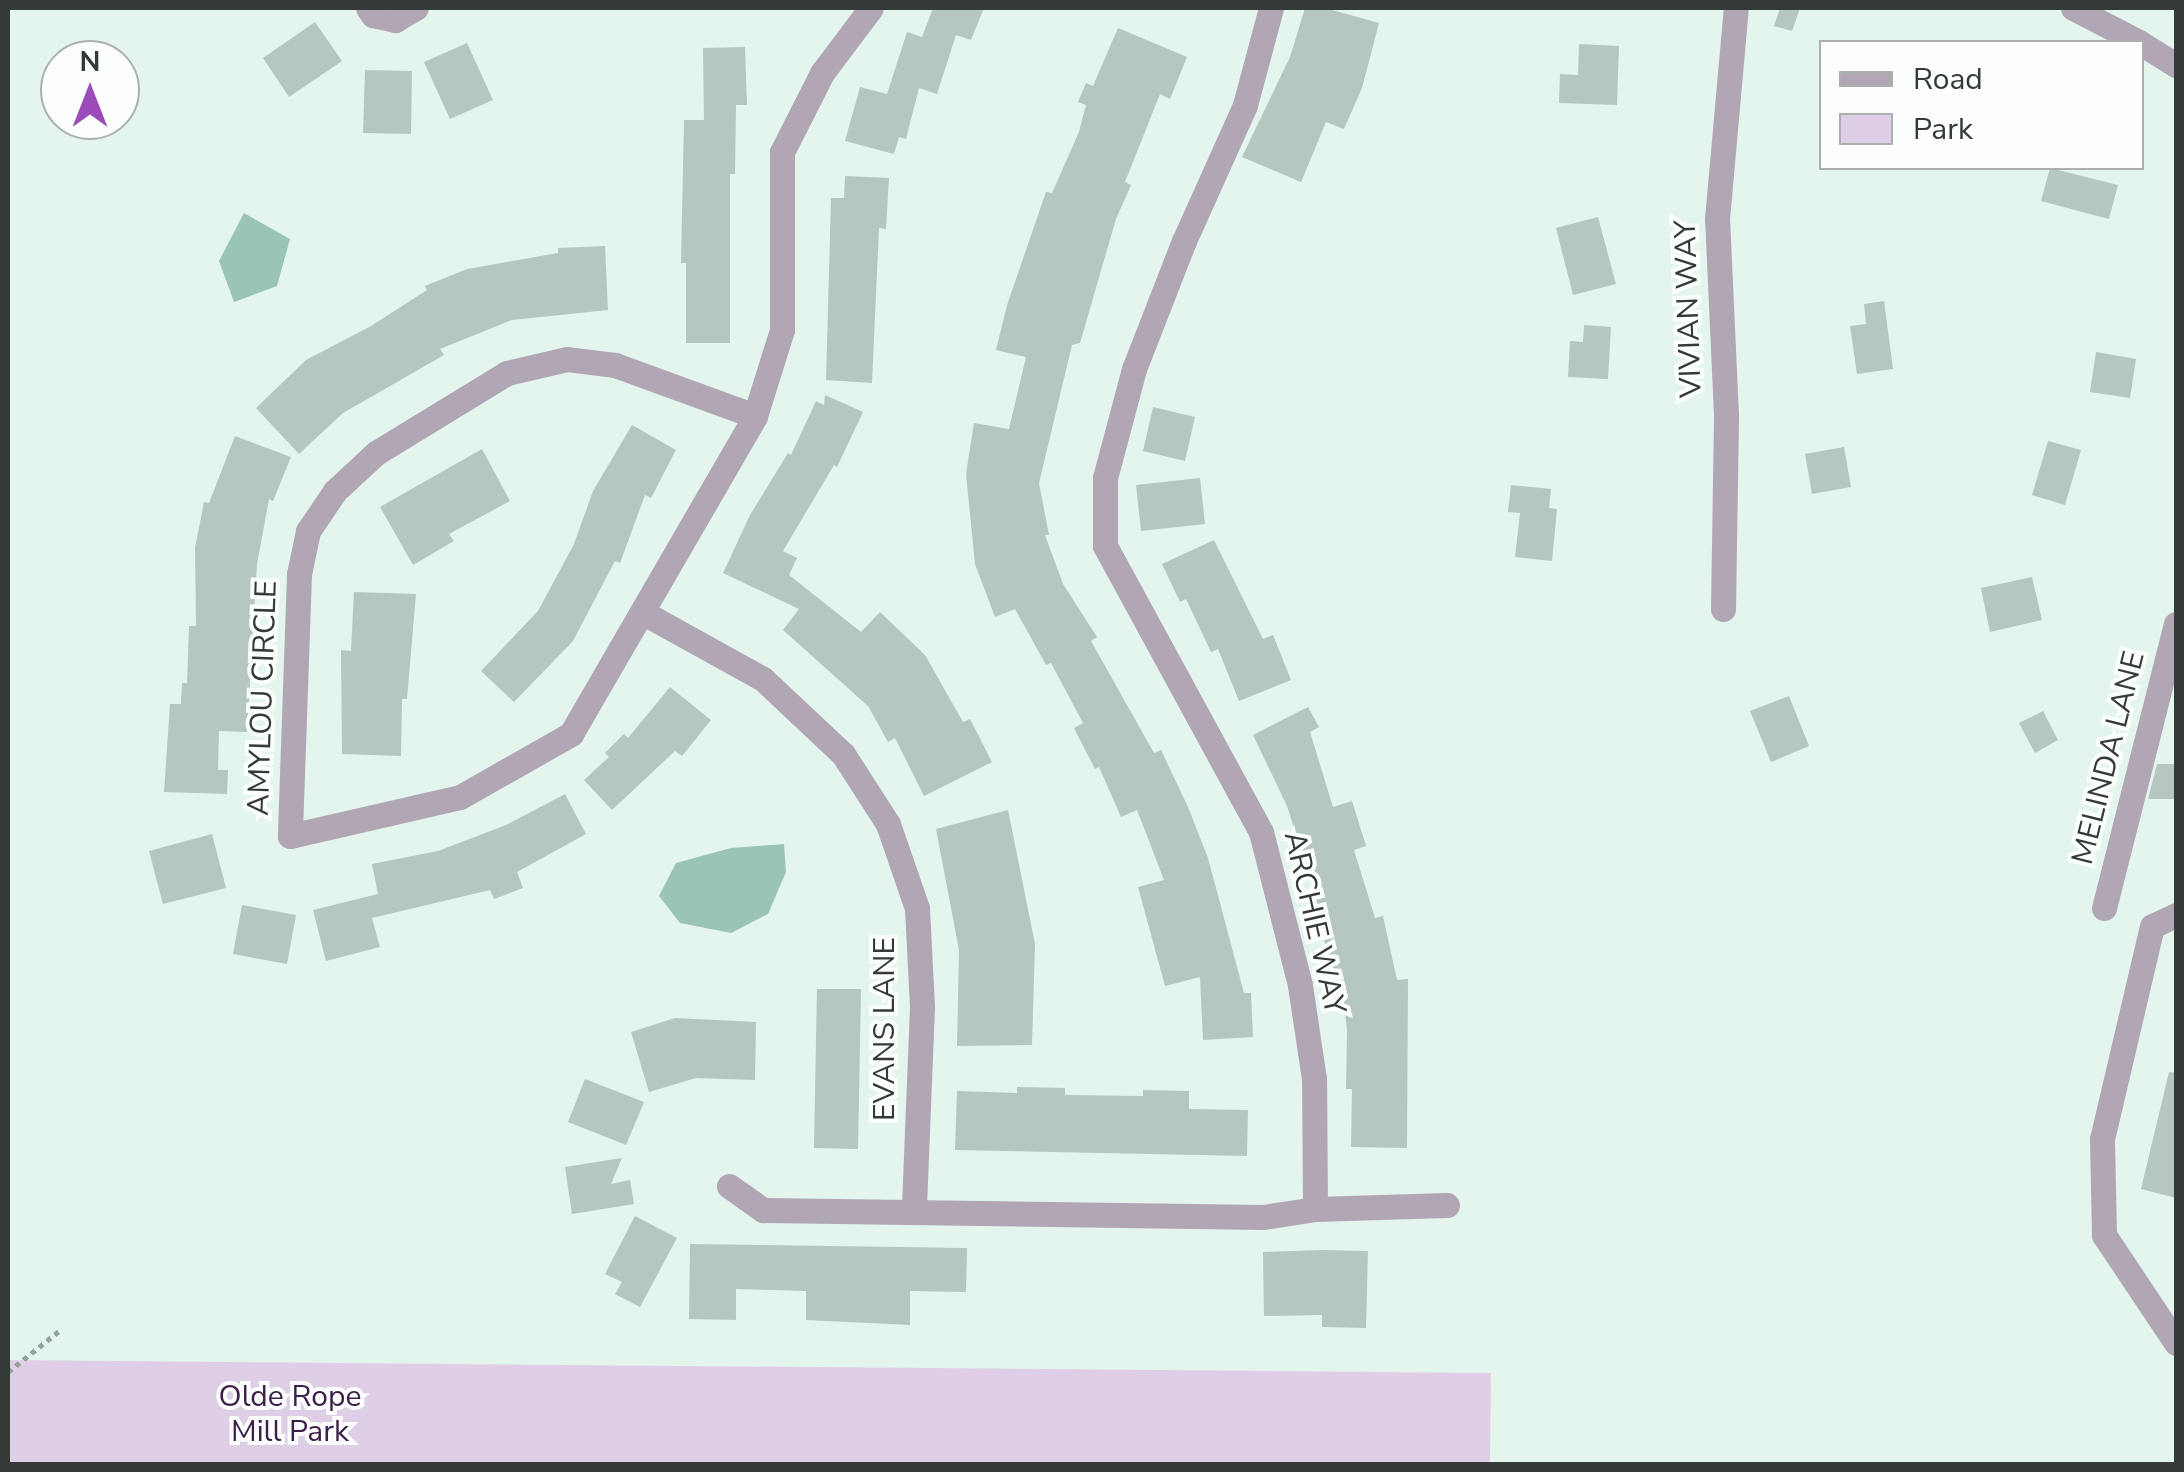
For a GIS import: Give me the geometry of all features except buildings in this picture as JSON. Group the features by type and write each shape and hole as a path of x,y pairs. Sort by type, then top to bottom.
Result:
{"street":[{"path":"368,8 373,15 395,20 416,8"},
{"name":"AMYLOU CIRCLE","path":"755,416 614,365 567,359 507,373 376,453 335,490 308,532 299,574 290,836 460,797 570,734 755,416 782,330 782,152 822,73 870,8"},
{"name":"ARCHIE WAY","path":"1272,8 1245,105 1184,241 1134,369 1105,478 1105,546 1261,832 1300,985 1314,1079 1315,1208"},
{"name":"VIVIAN WAY","path":"1723,609 1726,415 1717,219 1736,8"},
{"path":"2073,8 2104,15 2136,40"},
{"path":"2144,45 2176,65"},
{"name":"EVANS LANE","path":"642,612 763,679 843,754 888,824 916,908 922,1007 914,1210"},
{"name":"MELINDA LANE","path":"2104,908 2176,624"},
{"path":"2176,914 2152,926 2102,1139 2104,1235 2176,1343"},
{"path":"729,1186 763,1210 1263,1217 1315,1208 1447,1205"}],"path":[{"path":"8,1372 59,1331"}],"green space":[{"name":"Olde Rope Mill Park","path":"8,1360 1491,1373 1490,1464 8,1464"}],"shaded area":[{"path":"244,213 290,239 277,286 234,302 219,261"},
{"path":"784,844 786,872 768,914 731,933 680,923 659,896 676,863 731,848"}]}
